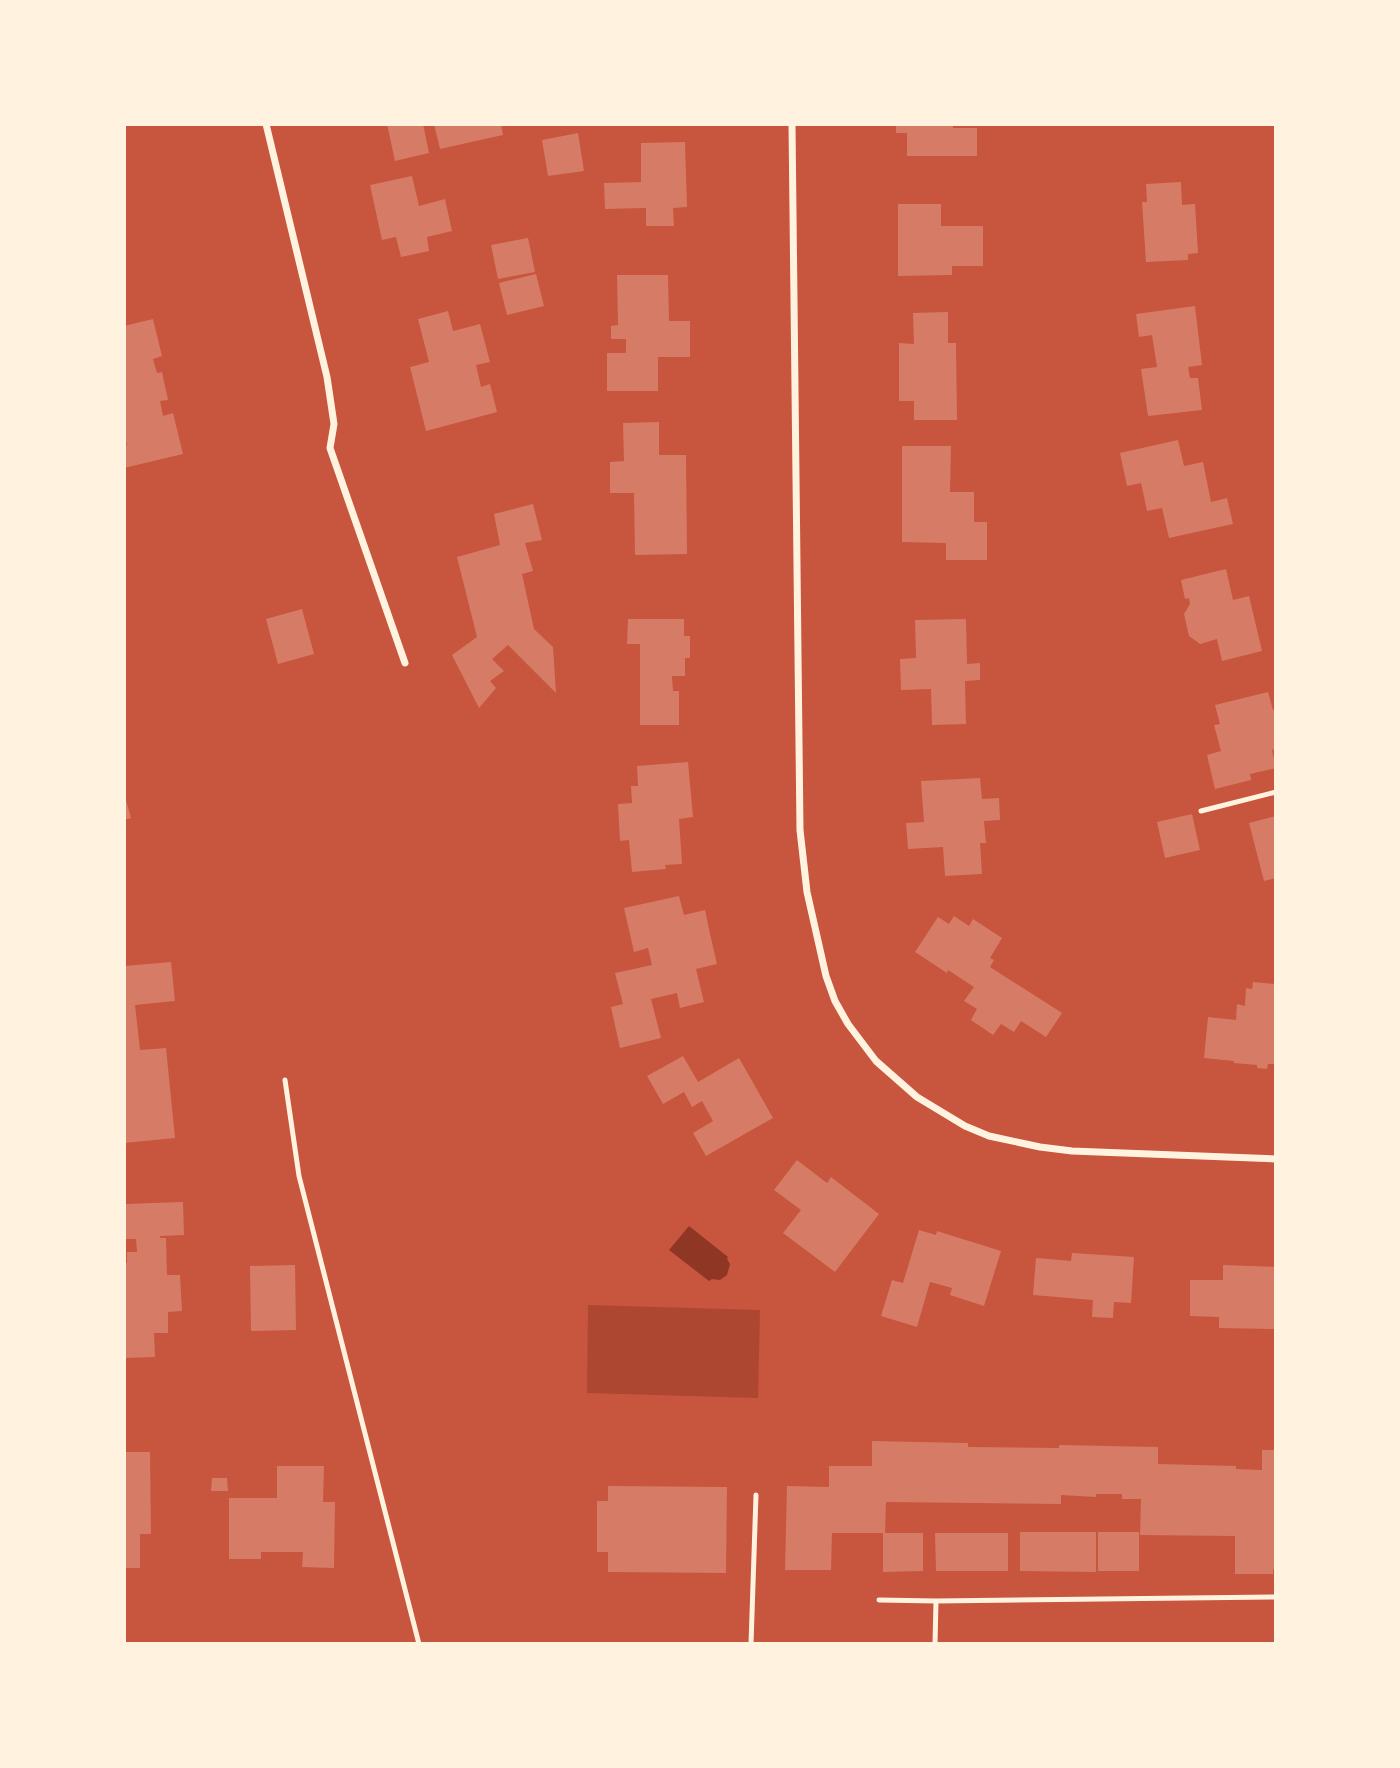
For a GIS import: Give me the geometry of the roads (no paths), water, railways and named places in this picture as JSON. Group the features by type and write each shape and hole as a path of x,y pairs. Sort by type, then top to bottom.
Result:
{"street":[{"path":"266,124 327,377 334,424 330,448 405,663"},
{"path":"792,124 800,830 807,892 826,976 835,1001 848,1024 876,1060 917,1097 965,1126 989,1136 1072,1151 1276,1159"}],"lane":[{"path":"1201,811 1276,792"},
{"path":"285,1080 299,1176 419,1644"},
{"path":"751,1644 756,1494"},
{"path":"879,1600 1276,1597"},
{"path":"935,1644 936,1601"}]}
